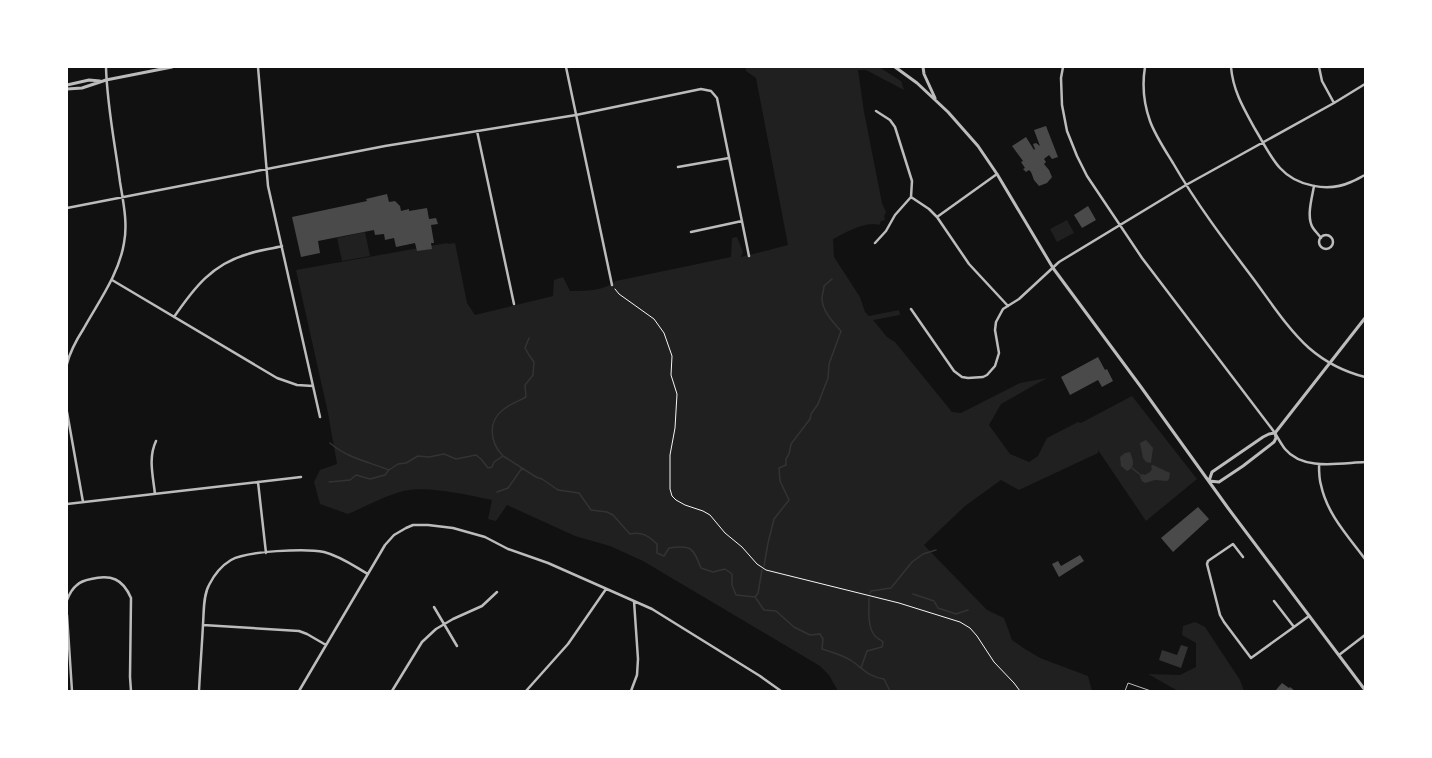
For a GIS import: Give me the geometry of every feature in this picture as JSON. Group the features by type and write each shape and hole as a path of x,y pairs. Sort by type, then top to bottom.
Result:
{"street":[{"path":"67,364 74,345 112,280 124,242 125,226 106,88 106,67"},
{"path":"67,89 82,88 106,80 172,67"},
{"path":"258,67 266,169 320,417"},
{"path":"566,67 612,285"},
{"path":"895,67 917,83 948,112 978,146 997,174 1053,268 1365,690"},
{"path":"923,67 924,74 935,100"},
{"path":"1062,67 1062,105 1067,131 1087,176 1142,258 1275,433 1285,449 1303,461 1319,464 1365,462"},
{"path":"1145,67 1143,90 1150,121 1186,186 1226,243 1290,328 1310,348 1330,362 1352,373 1365,377"},
{"path":"1231,67 1238,98 1263,143 1275,162 1284,172 1298,181 1314,186 1330,187 1341,186 1365,175"},
{"path":"1319,67 1322,81 1334,103"},
{"path":"67,85 90,80 102,81"},
{"path":"911,309 954,371 962,377 983,377 987,375 995,366 999,352 995,330 996,322 1003,309 1019,299 1059,262 1186,186 1365,84"},
{"path":"67,208 385,146 576,115 701,89 711,91 717,98 749,256"},
{"path":"875,243 886,231 895,215 911,197 912,181 895,127 890,120 876,111"},
{"path":"477,131 514,304"},
{"path":"678,166 729,158"},
{"path":"937,217 997,174"},
{"path":"1314,186 1310,207 1310,221 1312,228 1321,238 1320,242 1322,247 1326,249 1331,247 1333,242 1331,238 1326,236 1321,238"},
{"path":"911,197 929,209 937,217 969,264 1008,306"},
{"path":"691,232 742,222"},
{"path":"174,317 192,291 205,277 219,267 233,259 248,254 282,246"},
{"path":"112,280 278,378 297,385 313,386"},
{"path":"1209,481 1212,472 1263,437 1275,433 1365,318"},
{"path":"67,412 83,502"},
{"path":"1209,481 1219,482 1244,466 1274,442 1276,438 1275,433"},
{"path":"155,494 151,460 152,449 156,441"},
{"path":"1319,464 1320,485 1327,505 1365,559"},
{"path":"67,504 301,477"},
{"path":"258,482 266,553"},
{"path":"299,691 385,544 394,535 413,525 453,528 485,537 508,550 548,563 652,609 754,672 781,691"},
{"path":"1243,557 1233,544 1208,561 1207,564 1224,622 1251,658 1309,616"},
{"path":"199,691 204,603 208,586 218,570 231,560 246,554 300,550 324,552 341,558 368,574"},
{"path":"1360,553 1365,550"},
{"path":"67,600 76,586 82,582 101,577 120,581 127,588 131,598 131,691"},
{"path":"526,691 568,644 606,589"},
{"path":"392,691 422,642 436,629 482,606 498,592"},
{"path":"631,691 637,675 638,659 634,601"},
{"path":"1274,601 1294,627"},
{"path":"434,607 457,646"},
{"path":"67,615 72,691"},
{"path":"203,625 299,631 326,645"},
{"path":"1339,655 1365,635"}],"lane":[{"path":"1125,691 1128,683 1151,691"}],"path":[{"path":"612,285 619,294 654,319 666,337 667,346 672,360 672,379 677,394 676,428 670,455 670,489 672,496 676,500 685,505 707,512 724,533 742,547 757,564 766,570 899,603 953,619 966,625 977,636 994,662 1020,691"}],"shaded area":[{"path":"746,67 879,67 901,81 904,90 866,70 858,70 864,112 882,203 886,212 884,216 885,220 881,221 879,225 868,224 833,239 834,257 860,297 865,312 869,316 899,310 900,315 873,320 887,337 895,342 952,412 961,413 1020,383 1047,378 1001,404 989,425 1010,454 1029,462 1038,456 1047,438 1078,422 1081,423 1132,396 1197,479 1146,521 1098,450 1098,453 1019,490 1001,480 965,506 924,545 987,610 1004,618 1012,640 1040,658 1088,676 1092,691 838,691 829,675 820,666 643,561 610,546 575,536 507,505 496,521 488,519 492,500 458,493 432,490 409,490 393,494 348,514 320,504 314,482 320,470 337,464 328,413 296,270 447,243 455,243 467,303 475,315 553,296 554,280 563,277 570,291 594,290 606,287 616,281 731,257 732,238 737,237 743,252 741,257 788,245 756,78 746,71"},
{"path":"1067,220 1074,233 1057,242 1050,229"},
{"path":"365,232 370,256 342,261 337,238"},
{"path":"1146,440 1153,448 1151,463 1146,462 1143,458 1140,443"},
{"path":"1130,452 1133,465 1127,471 1121,466 1120,457 1125,453"},
{"path":"1153,465 1170,473 1167,481 1155,480 1145,483 1142,481 1140,477 1142,474 1145,475 1150,472 1152,469 1151,466"},
{"path":"1195,622 1205,627 1240,680 1244,691 1178,691 1148,674 1180,675 1196,667 1196,643 1182,635 1183,626"},
{"path":"1181,645 1188,647 1181,668 1159,660 1162,650 1177,655"}],"building":[{"path":"1046,126 1058,157 1052,159 1049,155 1044,159 1046,162 1044,164 1052,177 1047,183 1039,186 1034,180 1031,172 1029,170 1026,172 1023,169 1025,168 1021,162 1023,161 1012,146 1026,137 1034,150 1033,144 1036,143 1040,146 1034,130"},
{"path":"387,194 389,202 395,201 400,206 401,211 427,208 429,219 436,218 438,224 431,225 434,243 431,243 432,249 417,251 415,243 396,247 394,238 385,240 384,234 375,235 374,230 318,241 320,253 301,257 292,217 367,201 366,199"},
{"path":"1088,206 1096,220 1082,228 1074,215"},
{"path":"1098,357 1105,370 1107,369 1113,381 1102,387 1098,380 1070,395 1061,377"},
{"path":"1198,507 1209,519 1173,552 1161,538"},
{"path":"1080,555 1084,561 1059,577 1052,564 1058,561 1061,566"},
{"path":"1282,683 1289,688 1290,687 1295,691 1275,691"}],"waterway":[{"path":"764,566 774,519 789,500 780,481 779,468 786,465 786,459 789,454 791,444 810,419 811,414 818,404 828,378 829,364 841,331 828,316 822,303 824,286 832,279"},
{"path":"503,456 495,445 492,432 493,426 495,420 504,409 526,397 525,385 533,375 534,362 525,348 529,338"},
{"path":"330,443 351,456 389,470 398,464 406,463 418,456 429,457 444,454 456,459 476,455 488,468 492,467 494,462 503,456 558,490 579,493 591,510 607,512 613,515 630,534 638,533 651,539 657,544 657,553 664,556 669,548 687,547 696,556 701,568 713,572 725,569 732,574 732,585 736,595 755,597 764,610 776,611 794,627 810,635 820,634 823,639 822,649 845,657 870,675 884,679 890,691"},
{"path":"497,492 508,488 522,468"},
{"path":"1132,468 1143,477"},
{"path":"329,482 350,480 356,475 370,479 385,475 388,471"},
{"path":"870,593 871,591 891,588 912,562 923,554 936,550"},
{"path":"755,597 758,593 762,570"},
{"path":"913,594 934,601 938,608 956,614 968,610"},
{"path":"861,668 867,651 882,647 883,642 872,632 869,618 869,598"}]}
